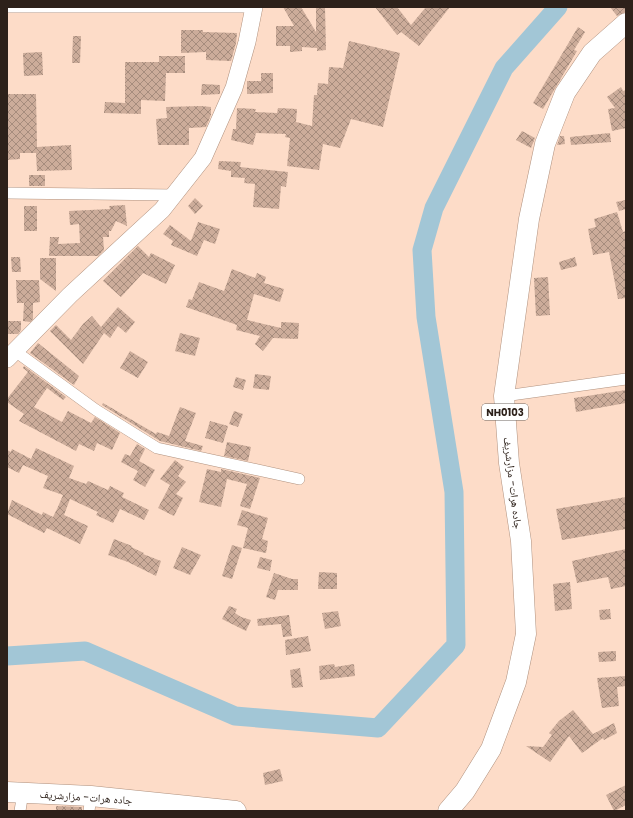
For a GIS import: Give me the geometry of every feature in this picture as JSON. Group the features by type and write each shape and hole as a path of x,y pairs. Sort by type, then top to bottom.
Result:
{"highway":[{"name":"جاده هرات- مزارشریف","path":"448,811 465,791 491,749 516,682 526,634 520,541 509,463 504,396 529,219 545,144 565,93 592,53 626,22"},
{"name":"جاده هرات- مزارشریف","path":"17,798 90,804 236,811"}],"main road":[{"path":"11,355 70,295 162,210 203,158 234,88 247,42 254,7"}],"street":[{"path":"7,7 254,7"},
{"path":"7,193 174,195"},
{"path":"11,355 157,448 299,479"},
{"path":"504,396 626,379"}],"building":[{"path":"283,7 301,7 316,32 316,7 325,7 326,50 317,51 317,48 302,47 302,51 290,52 290,46 276,46 276,26 294,26"},
{"path":"375,7 397,7 411,25 426,7 450,7 419,46 401,32 397,35"},
{"path":"610,7 626,7 626,12 617,16"},
{"path":"578,27 585,32 574,50 577,51 543,109 533,103"},
{"path":"181,30 237,33 231,61 206,60 206,52 181,53"},
{"path":"73,36 81,36 80,63 72,63"},
{"path":"349,41 400,53 383,127 351,119 340,148 323,144 319,170 287,166 290,138 285,137 286,134 256,133 253,145 231,140 233,129 236,129 237,108 256,109 255,112 277,113 278,108 297,109 296,122 312,126 314,95 317,95 318,83 328,84 329,67 343,68"},
{"path":"42,52 43,75 24,76 23,53"},
{"path":"159,56 185,56 185,73 166,73 165,101 141,100 141,114 104,113 105,102 125,103 125,62 159,62"},
{"path":"261,73 273,73 273,93 247,94 247,81 261,81"},
{"path":"202,84 220,85 220,94 201,95"},
{"path":"621,87 623,91 626,90 626,128 612,131 608,109 615,108 607,97"},
{"path":"7,94 36,94 37,147 71,145 72,170 37,171 36,153 20,153 20,159 7,160"},
{"path":"166,107 211,107 211,115 206,127 189,128 189,145 158,145 156,119 167,118"},
{"path":"522,131 535,138 531,148 516,140"},
{"path":"610,133 611,142 571,145 570,137"},
{"path":"560,136 564,136 565,144 557,145"},
{"path":"219,161 241,162 240,167 288,172 286,187 281,186 279,209 253,207 255,184 244,183 245,178 231,177 231,171 218,169"},
{"path":"29,175 45,175 45,186 29,186"},
{"path":"195,198 203,206 195,214 188,206"},
{"path":"626,200 626,209 619,211 616,202"},
{"path":"125,205 127,226 116,221 111,231 109,231 109,237 103,237 104,250 98,256 49,256 50,237 59,237 58,244 80,243 79,224 70,225 69,211 110,209 109,206"},
{"path":"24,206 37,206 37,231 24,231"},
{"path":"617,212 623,232 626,231 626,298 618,299 609,252 593,255 588,229 596,227 594,219"},
{"path":"198,222 220,229 215,244 204,240 197,256 171,245 173,241 163,234 170,225 191,241"},
{"path":"138,246 149,257 151,253 175,265 166,284 143,273 121,297 103,281"},
{"path":"11,257 20,257 21,272 12,272"},
{"path":"575,257 577,266 561,270 559,262"},
{"path":"40,258 56,258 56,291 40,279"},
{"path":"232,269 255,278 257,273 266,277 264,283 284,289 280,302 254,294 247,320 281,328 281,322 299,323 298,339 273,338 263,351 255,344 260,336 236,330 237,325 186,307 189,299 192,300 199,282 224,291"},
{"path":"548,277 550,315 536,316 534,278"},
{"path":"16,280 39,280 40,302 33,303 33,319 30,322 23,321 24,303 17,303"},
{"path":"118,307 135,322 126,333 118,326 110,338 104,333 83,364 50,331 56,325 71,340 83,324 92,316 101,327"},
{"path":"7,321 21,321 21,330 18,334 7,334"},
{"path":"180,333 200,338 195,356 175,351"},
{"path":"38,343 79,376 74,385 30,353"},
{"path":"130,351 148,362 138,378 120,368"},
{"path":"24,366 66,397 63,400 47,388 34,407 62,422 68,411 91,423 95,417 120,433 112,450 97,443 94,451 79,444 76,451 19,421 24,414 7,402 7,399 28,372 23,368"},
{"path":"255,374 271,376 269,390 253,388"},
{"path":"236,377 246,380 243,390 233,387"},
{"path":"626,390 626,403 576,412 574,398"},
{"path":"103,403 156,434 157,432 169,436 180,407 196,413 185,441 203,446 201,451 160,441 102,405"},
{"path":"234,411 243,414 238,427 229,424"},
{"path":"210,421 228,426 223,443 205,438"},
{"path":"227,442 251,447 248,461 224,456"},
{"path":"137,444 145,449 139,461 155,470 145,487 133,480 138,471 121,462 125,454 130,456"},
{"path":"36,448 74,466 69,478 86,484 88,481 108,490 110,486 124,493 122,497 149,510 144,520 120,509 113,523 96,515 98,512 70,499 64,515 88,526 80,544 47,528 44,533 7,514 12,500 42,515 43,512 53,517 57,509 63,495 43,488 48,476 23,465 19,473 7,467 7,450 11,452 12,449 31,459"},
{"path":"175,460 184,467 178,476 186,482 176,494 183,498 174,516 158,508 170,485 160,479"},
{"path":"207,469 221,472 221,469 260,478 250,509 240,506 247,484 227,479 221,507 199,502"},
{"path":"626,497 626,529 562,540 556,509"},
{"path":"242,510 268,518 262,539 268,541 266,553 243,548 248,528 237,525"},
{"path":"114,539 132,546 131,547 144,553 143,554 161,561 156,576 128,562 108,555"},
{"path":"232,545 242,548 232,579 222,576"},
{"path":"182,547 201,555 190,575 173,568"},
{"path":"626,549 626,586 611,589 608,577 577,583 572,561"},
{"path":"260,557 272,560 270,571 257,568"},
{"path":"319,572 337,573 337,589 318,589"},
{"path":"274,573 292,579 298,579 298,590 278,590 275,600 266,597"},
{"path":"570,582 572,609 555,611 553,584"},
{"path":"229,606 237,609 235,613 241,617 251,620 246,631 222,619"},
{"path":"610,609 611,619 600,620 599,610"},
{"path":"338,611 341,626 325,629 322,613"},
{"path":"289,615 292,636 283,637 281,624 258,626 257,619"},
{"path":"308,636 311,651 286,655 285,640"},
{"path":"616,651 616,661 599,662 598,652"},
{"path":"334,664 335,667 354,664 355,676 320,680 319,666"},
{"path":"300,668 303,687 292,688 290,670"},
{"path":"626,676 626,686 617,687 619,706 602,708 597,678"},
{"path":"573,710 593,734 614,723 617,733 604,740 603,738 582,753 569,736 550,762 526,746 543,747 552,735 549,733 559,721"},
{"path":"280,769 283,781 265,785 263,773"},
{"path":"626,785 626,805 614,811 606,795"},
{"path":"56,806 82,807 82,811 56,811"}],"waterway":[{"path":"7,656 85,651 235,716 378,728 456,645 454,492 426,317 422,250 434,208 504,68 558,7"}]}
